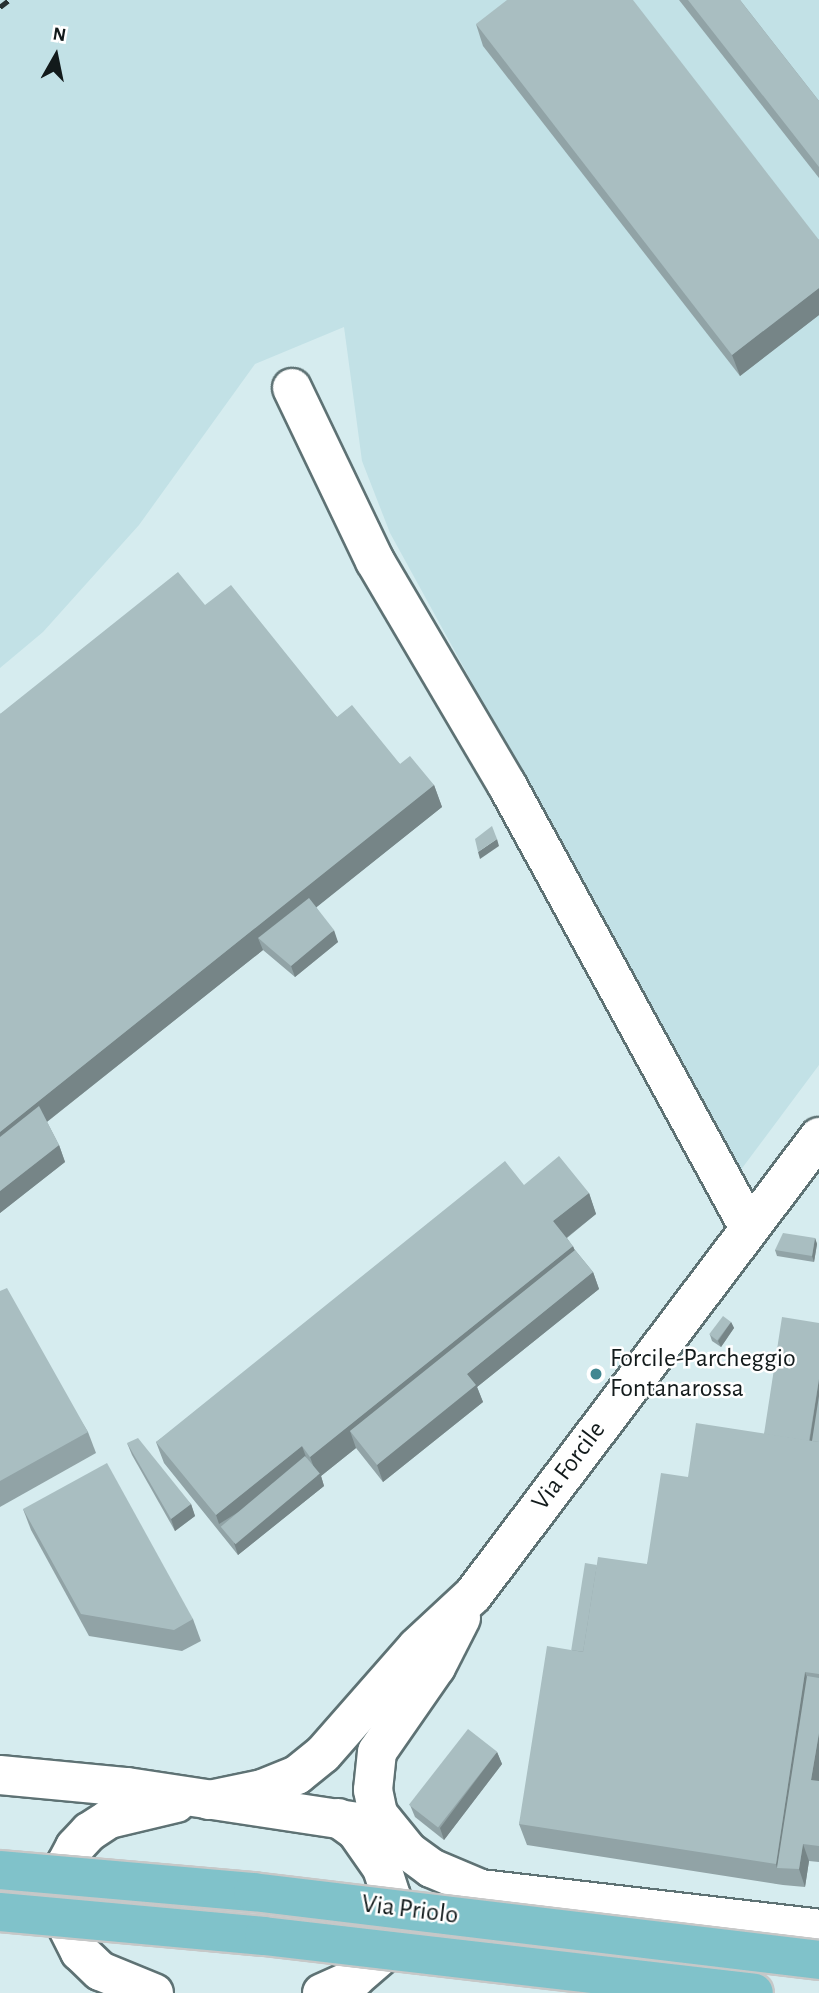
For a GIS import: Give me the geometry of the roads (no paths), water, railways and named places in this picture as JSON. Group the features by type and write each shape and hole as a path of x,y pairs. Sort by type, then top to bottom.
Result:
{"main road":[{"name":"Via Priolo","path":"0,1870 253,1892 819,1960"},
{"name":"Via Priolo","path":"0,1912 264,1936 754,1993"}],"street":[{"path":"292,388 374,561 507,785 749,1228"},
{"name":"Via Forcile","path":"472,1595 819,1137"},
{"path":"362,1827 378,1814 373,1790 377,1752 436,1667 472,1595"},
{"path":"154,1993 100,1970 80,1952 65,1922 60,1895 66,1864 75,1847 89,1832 109,1819 262,1789 297,1775 323,1754 417,1647 472,1595"},
{"path":"0,1775 127,1787 362,1827 408,1851 430,1868 481,1889 819,1929"},
{"path":"322,1993 355,1978 380,1956 391,1927 391,1896 383,1868 362,1827"}],"railway":[{"path":"0,7 9,0"}],"place":[{"name":"Forcile-Parcheggio Fontanarossa","path":"596,1374"}]}
